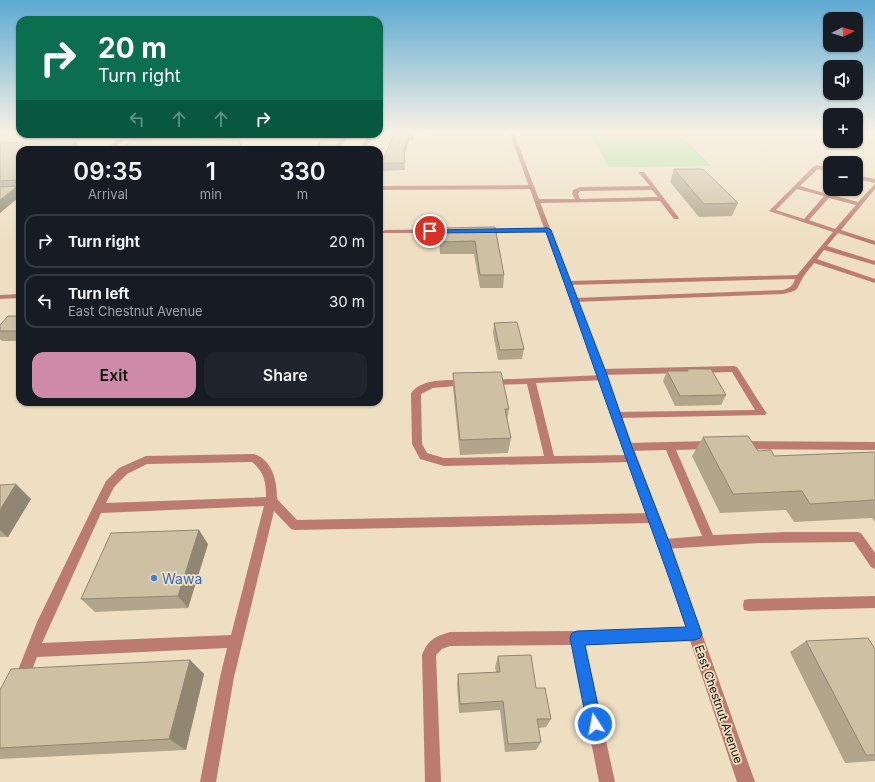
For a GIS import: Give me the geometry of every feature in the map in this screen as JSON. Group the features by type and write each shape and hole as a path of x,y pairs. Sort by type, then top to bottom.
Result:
{"street":[{"name":"East Chestnut Avenue","path":"524,167 602,375 631,459 664,544 746,782"},
{"path":"383,188 531,187"},
{"path":"0,296 16,296"}],"lane":[{"path":"816,167 772,211 875,242"},
{"path":"642,173 676,218"},
{"path":"863,178 875,181"},
{"path":"574,300 777,293 793,290 799,277 875,186"},
{"path":"796,187 823,195"},
{"path":"578,200 575,194 576,190 580,189 654,188"},
{"path":"805,221 828,196 859,204"},
{"path":"537,201 662,199"},
{"path":"478,231 548,230"},
{"path":"385,232 455,231"},
{"path":"823,247 875,263"},
{"path":"813,260 875,281"},
{"path":"568,283 799,277"},
{"path":"616,415 762,413 734,369 531,380 437,383 424,387 416,394 417,444 424,456 444,462 631,459"},
{"path":"531,380 550,460"},
{"path":"627,447 720,445"},
{"path":"734,445 875,446"},
{"path":"669,446 710,540"},
{"path":"16,688 98,508 110,484 123,471 146,460 254,458 266,467 272,482 271,501 227,677 208,782"},
{"path":"98,508 271,501 295,525 654,518"},
{"path":"664,544 710,540 816,536 857,537 875,563"},
{"path":"749,605 875,602"},
{"path":"434,782 429,655 432,647 439,642 450,639 577,638 695,634"},
{"path":"577,638 607,782"},
{"path":"33,650 236,641"}],"building":[{"path":"0,167 16,167 16,183 15,180 0,181"},
{"path":"674,169 703,169 738,203 704,204"},
{"path":"16,186 0,200 0,187"},
{"path":"495,227 504,275 480,275 475,241 440,242 439,228"},
{"path":"8,316 16,316 16,331 0,331 0,325"},
{"path":"517,322 524,349 500,350 494,323"},
{"path":"687,369 711,369 726,395 680,396 667,371 688,371"},
{"path":"501,372 509,409 505,409 511,438 460,440 453,373"},
{"path":"748,436 758,451 771,450 774,456 875,452 875,500 810,504 802,491 733,494 703,437"},
{"path":"16,484 0,510 0,485"},
{"name":"Wawa","path":"199,530 178,596 81,599 111,533"},
{"path":"868,638 875,649 875,755 866,755 806,641"},
{"path":"531,655 536,688 545,688 551,719 537,719 541,742 508,744 503,701 460,704 458,674 500,672 498,656"},
{"path":"190,660 169,739 0,748 0,690 11,669"}],"place":[{"name":"Wawa","path":"154,578"}],"route":[{"path":"430,231 548,230 664,544 695,634 577,638 595,724"}]}
